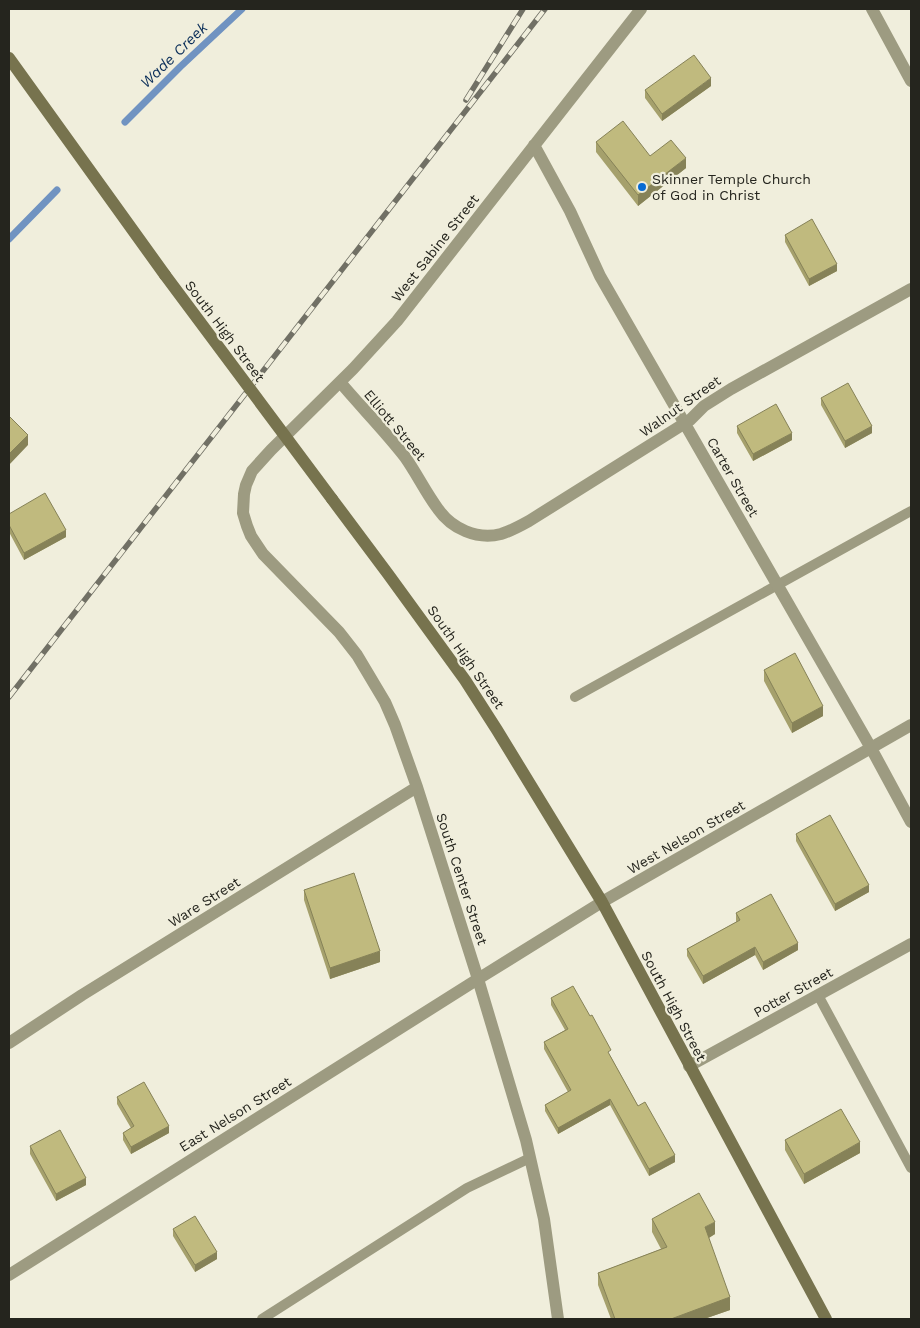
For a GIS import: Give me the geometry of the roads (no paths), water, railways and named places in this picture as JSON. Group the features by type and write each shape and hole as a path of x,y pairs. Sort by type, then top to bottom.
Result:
{"main road":[{"name":"South High Street","path":"9,58 164,275 400,589 465,680 602,902 826,1319"}],"street":[{"name":"West Sabine Street","path":"244,494 248,478 257,465 374,347 413,301 640,9"},
{"path":"872,9 911,81"},
{"name":"Carter Street","path":"534,145 566,202 600,276 871,748 911,822"},
{"name":"Walnut Street","path":"465,531 488,535 501,534 529,521 685,424 694,418 704,406 731,389 911,289"},
{"name":"Elliott Street","path":"340,382 402,454 443,516 452,524 465,531"},
{"name":"South Center Street","path":"244,494 244,513 251,536 263,554 339,632 371,678 385,702 395,725 478,979 526,1140 544,1219 558,1319"},
{"name":"West Nelson Street","path":"478,979 602,902 911,725"},
{"name":"Ware Street","path":"9,1043 417,788"},
{"name":"Potter Street","path":"690,1066 911,944"},
{"name":"East Nelson Street","path":"9,1276 478,979"}],"lane":[{"path":"575,697 911,511"},
{"path":"818,995 911,1168"},
{"path":"262,1319 467,1188 530,1158"}],"waterway":[{"name":"Wade Creek","path":"125,122 242,9"},
{"name":"Wade Creek","path":"9,239 57,190"}],"railway":[{"path":"466,100 523,9"},
{"path":"9,697 545,9"}],"place":[{"name":"Skinner Temple Church of God in Christ","path":"642,187"}]}
